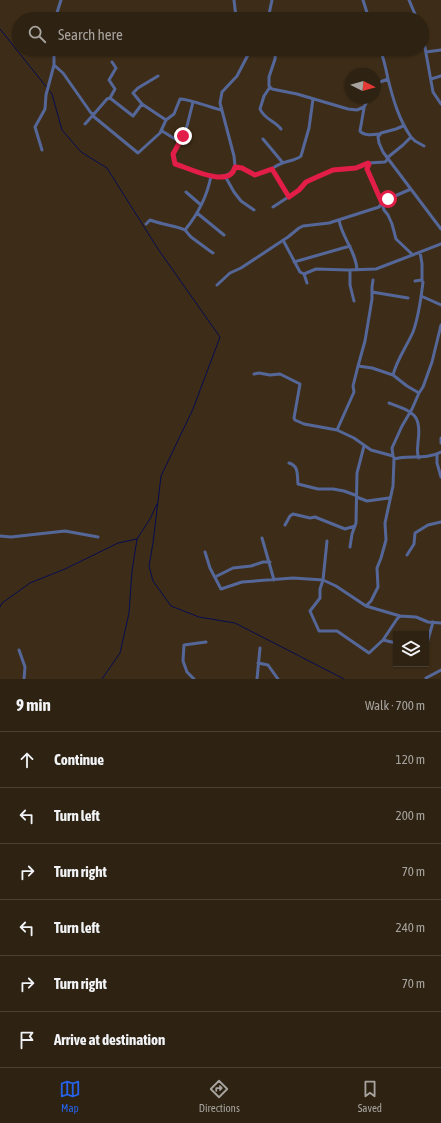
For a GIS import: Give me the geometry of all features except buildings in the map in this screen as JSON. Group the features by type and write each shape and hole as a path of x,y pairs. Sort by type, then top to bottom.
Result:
{"street":[{"path":"57,12 61,0"},
{"path":"234,0 235,12"},
{"path":"269,12 272,0"},
{"path":"364,0 367,12"},
{"path":"409,0 414,12"},
{"path":"429,52 441,50"},
{"path":"42,150 36,127 45,109 46,95 54,65 54,56"},
{"path":"193,102 187,126 173,154 175,164 218,178 225,176 232,172 235,167 234,156 221,110 221,94 237,76 247,56"},
{"path":"275,56 269,77 270,87 264,96 260,109 265,118 281,129"},
{"path":"382,56 395,103 403,126 415,141 424,146"},
{"path":"427,56 432,92 441,104"},
{"path":"85,124 100,106 110,98 115,89 109,80 116,68 112,62"},
{"path":"54,65 63,73 91,113 138,152 162,131 166,120 174,114 180,99 184,98 221,110"},
{"path":"158,76 138,88 133,94 142,104 166,120"},
{"path":"431,79 441,76"},
{"path":"381,82 388,79"},
{"path":"270,87 272,89 348,109 357,110 364,107"},
{"path":"110,98 133,116 142,104"},
{"path":"235,167 242,168 255,175 301,156 309,128 313,99"},
{"path":"366,104 360,131 361,133 367,135 379,134 381,132 403,126"},
{"path":"162,131 180,142"},
{"path":"379,134 379,143 388,158 441,228"},
{"path":"273,207 299,190 306,182 333,170 356,168 368,163 385,162 411,137"},
{"path":"263,139 283,163"},
{"path":"368,163 367,169 384,210 392,224 396,239 413,255"},
{"path":"272,169 289,197"},
{"path":"185,230 197,213 207,193 211,176"},
{"path":"225,176 241,201 254,210"},
{"path":"217,285 230,273 241,268 303,226 339,220 364,211 372,210 379,207 388,199 411,189"},
{"path":"186,192 201,205"},
{"path":"197,213 224,235"},
{"path":"146,224 150,220 177,228 182,228 191,237 213,253"},
{"path":"339,220 340,228 345,240 350,246 355,258 357,270"},
{"path":"283,240 300,272 304,274 307,283"},
{"path":"304,274 316,269 376,269 441,244"},
{"path":"294,262 350,246"},
{"path":"415,281 422,280 420,252"},
{"path":"350,270 350,286 354,301"},
{"path":"337,430 354,392 353,386 372,299 373,280"},
{"path":"393,375 413,332 417,319 423,282"},
{"path":"372,292 408,298"},
{"path":"421,296 441,305"},
{"path":"366,606 371,601 378,586 377,568 386,540 385,523 393,486 394,457 392,448 423,387 432,362 441,325"},
{"path":"358,366 372,368 393,375 419,393"},
{"path":"254,374 280,374 300,384 294,418 295,420 304,424 337,430 354,438 371,450 394,457 419,458 441,452"},
{"path":"389,403 410,412 417,418 419,424 417,452 419,458"},
{"path":"441,438 441,443"},
{"path":"350,547 352,531 355,526 357,473 364,446"},
{"path":"437,454 437,463 441,477"},
{"path":"289,463 296,467 298,484 318,489 344,491 367,501 390,498"},
{"path":"284,525 293,514 310,518 315,517 345,529 355,526"},
{"path":"407,555 414,544 415,533 428,525 441,522"},
{"path":"0,536 11,537 65,531 98,537"},
{"path":"262,538 274,580"},
{"path":"327,541 324,580 320,589 320,598 310,611 319,631 337,631 369,653 383,640 400,616"},
{"path":"205,552 210,568 221,589 242,582 294,578 324,580 336,586 366,606 374,609 400,616 416,617 441,623"},
{"path":"214,577 233,568 270,562"},
{"path":"371,601 374,609"},
{"path":"429,636 433,622"},
{"path":"383,640 393,643"},
{"path":"194,679 187,672 184,661 184,645 206,642"},
{"path":"257,679 260,648"},
{"path":"19,650 25,667 24,679"},
{"path":"258,663 268,665 278,679"},
{"path":"426,678 441,670"}],"waterway":[{"path":"0,29 12,44"},
{"path":"22,56 52,94 62,130 81,152 107,168 158,249 220,337 193,409 161,476 149,566 153,581 171,606 199,617 235,623 344,679"},
{"path":"102,679 120,653 129,613 132,571 137,539 150,519 157,504"},
{"path":"0,607 2,603 30,583 65,569 118,543 137,539"}],"route":[{"path":"183,136 173,154 173,161 175,164 204,174 218,178 231,174 235,167 242,168 255,175 262,174 272,169 289,197 309,180 333,170 356,168 368,163 367,169 382,203 388,199"}]}
